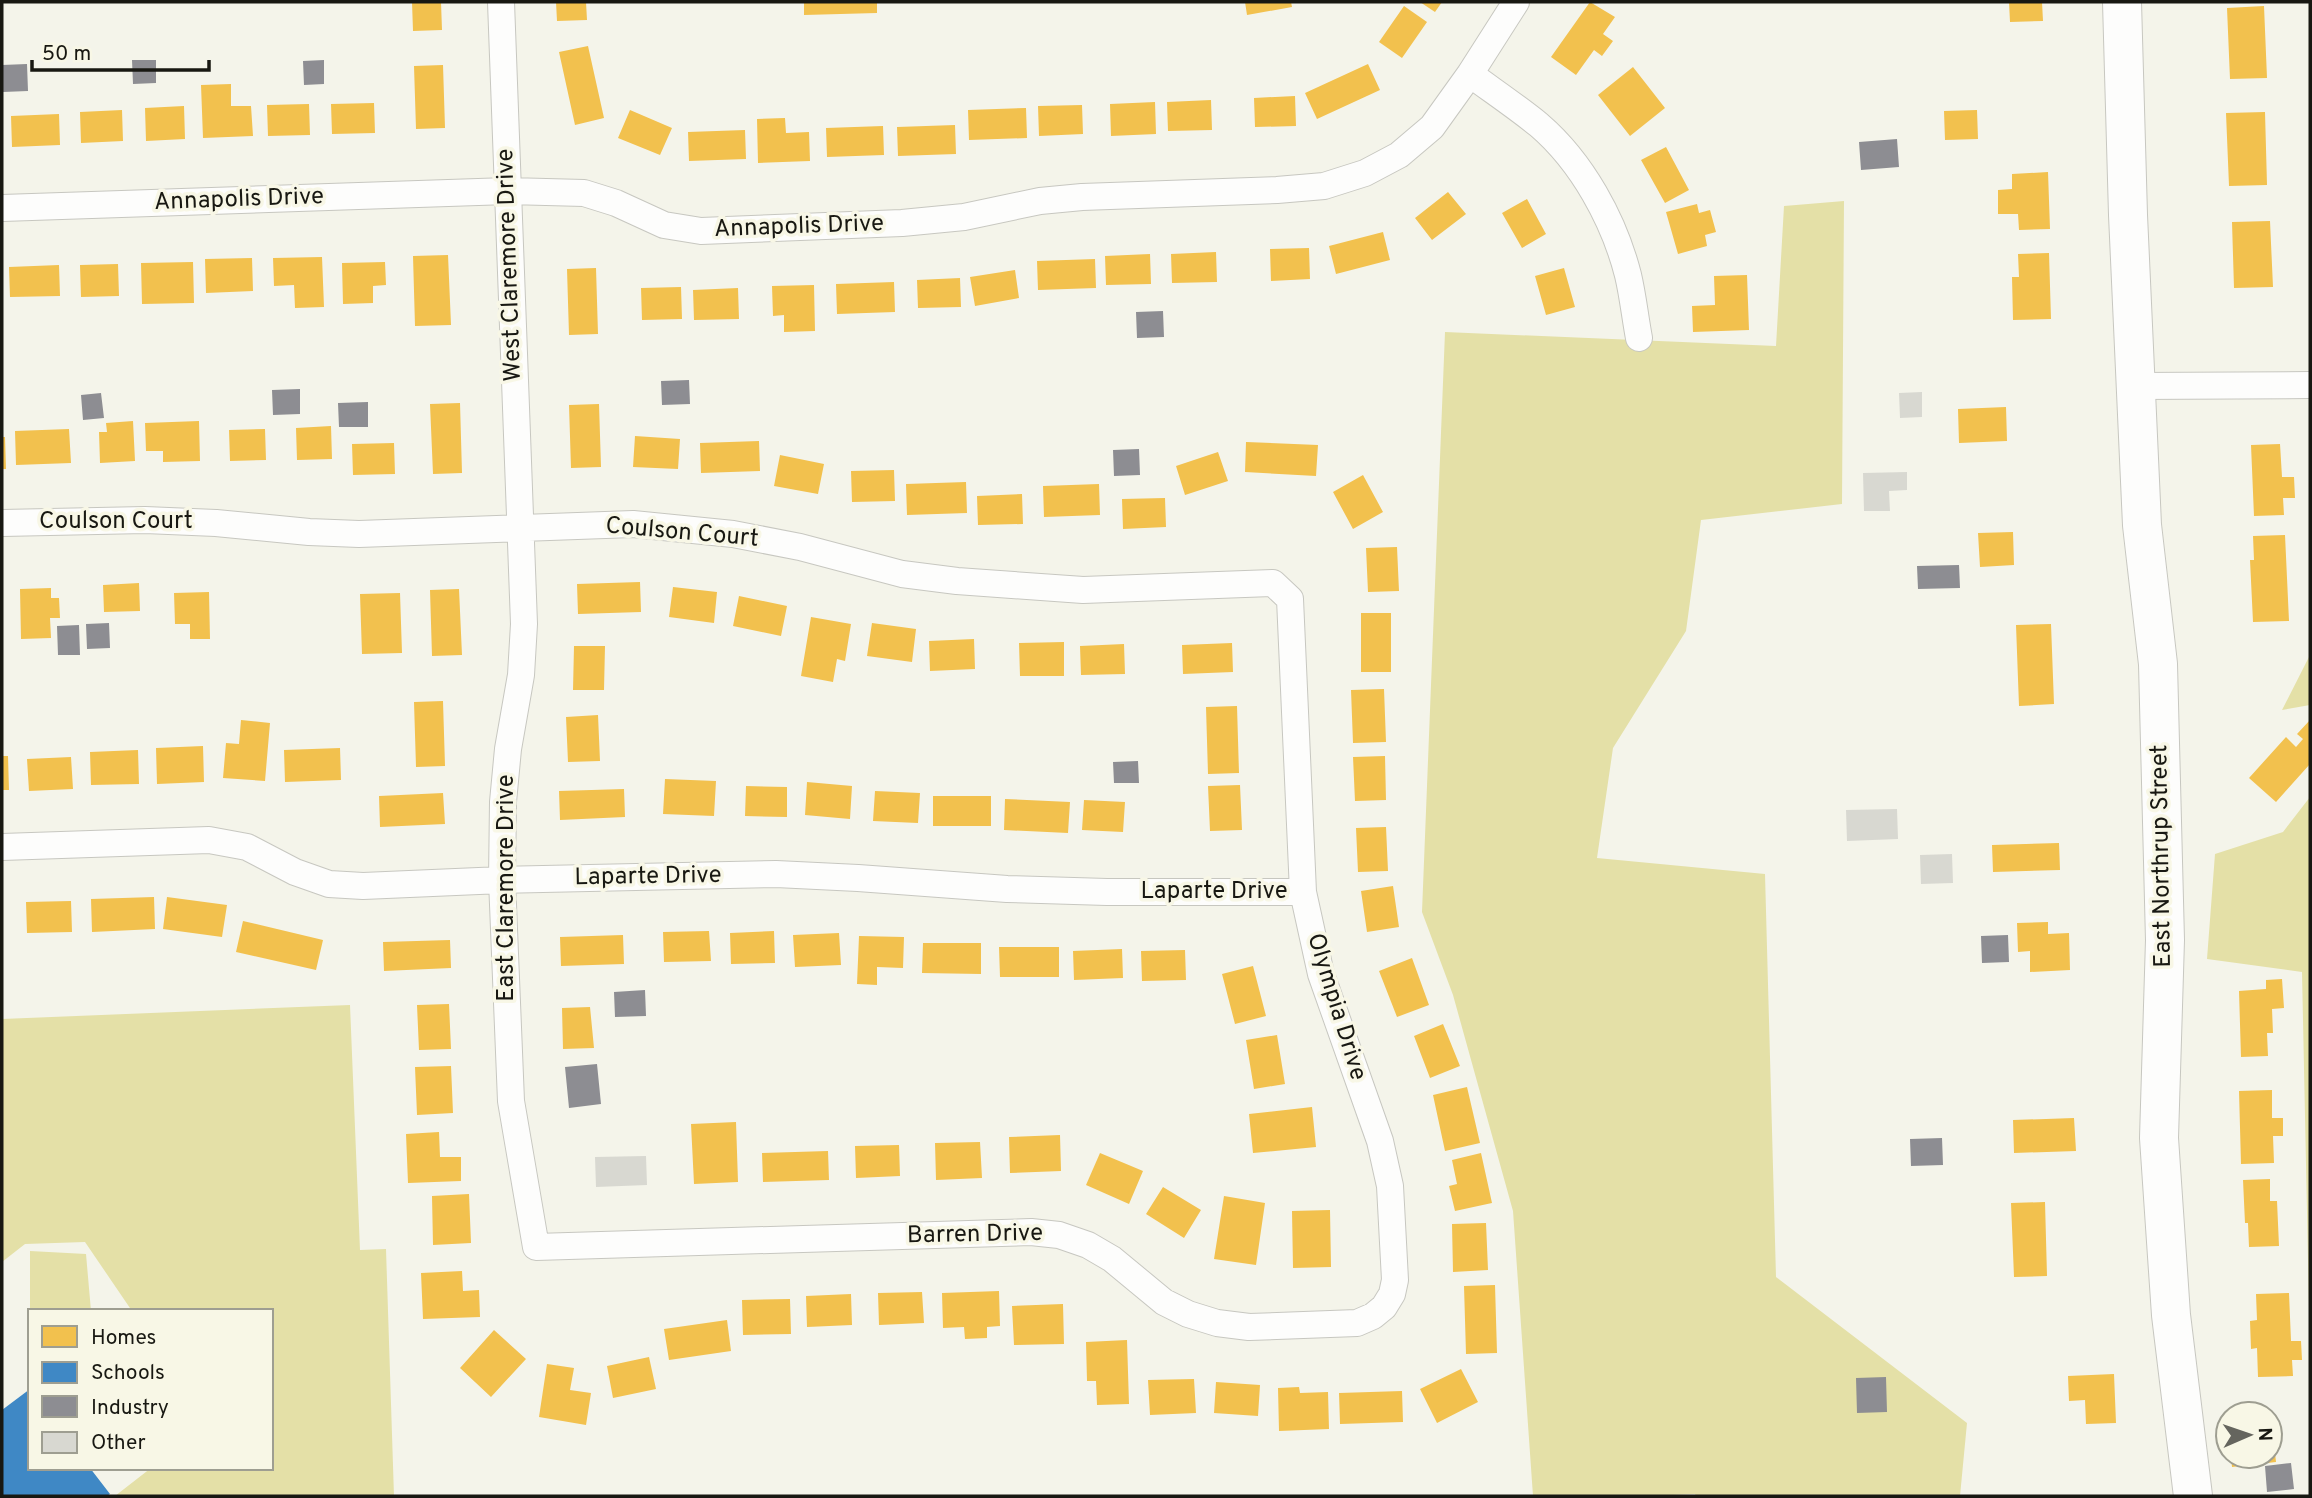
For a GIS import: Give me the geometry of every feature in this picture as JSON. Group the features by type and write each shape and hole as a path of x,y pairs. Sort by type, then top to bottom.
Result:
{"street":[{"name":"West Claremore Drive","path":"502,2 519,528"},
{"name":"Annapolis Drive","path":"2,208 508,191 584,193 616,203 664,225 701,231 964,218 1040,201 1082,197 1325,186 1365,173 1399,155 1432,127 1516,2"},
{"name":"East Northrup Street","path":"2122,2 2141,525 2158,664 2165,940 2159,1138 2171,1315 2193,1496"},
{"path":"1470,74 1540,126 1574,162 1596,197 1615,237 1628,275 1639,338"},
{"path":"2135,386 2310,385"},
{"name":"Coulson Court","path":"2,523 145,520 359,534 633,524 733,534 800,547 902,574 957,582 1083,590 1273,583"},
{"name":"East Claremore Drive","path":"519,528 524,624 521,676 508,749 503,802 502,880 512,1101 536,1247"},
{"name":"Olympia Drive","path":"1273,583 1290,599 1303,892 1321,974 1380,1141 1390,1186 1395,1280 1392,1294 1384,1307"},
{"name":"Laparte Drive","path":"2,847 209,840 247,846 295,873 329,884 363,886 776,874 1019,889 1303,892"},
{"name":"Barren Drive","path":"536,1247 1031,1232 1059,1235 1088,1245 1112,1259 1164,1302 1188,1314 1217,1323 1249,1327 1357,1323 1373,1316 1384,1307"}],"shaded area":[{"path":"1844,201 1842,504 1701,520 1686,631 1613,748 1597,858 1765,874 1776,1277 1967,1423 1960,1496 1533,1496 1513,1211 1453,995 1422,912 1445,332 1776,346 1784,206"},
{"path":"2310,655 2310,705 2282,710"},
{"path":"2310,797 2310,1356 2302,972 2207,959 2215,854 2283,832"},
{"path":"350,1005 360,1250 386,1249 394,1496 115,1496 148,1470 273,1470 273,1309 131,1309 85,1242 25,1244 2,1262 2,1019"},
{"path":"30,1251 86,1254 91,1309 30,1309"}],"building: Homes":[{"path":"412,2 441,2 442,30 413,31"},
{"path":"556,2 586,2 587,20 557,21"},
{"path":"804,2 877,2 877,13 804,15"},
{"path":"1245,2 1291,2 1292,7 1247,15"},
{"path":"1420,2 1442,2 1435,12"},
{"path":"1590,2 1615,17 1603,34 1613,41 1602,56 1594,50 1576,75 1551,57"},
{"path":"2009,2 2042,2 2043,21 2010,22"},
{"path":"1404,6 1427,22 1402,58 1379,42"},
{"path":"2264,6 2267,78 2230,79 2227,8"},
{"path":"588,46 604,118 575,125 559,52"},
{"path":"1368,64 1380,90 1317,119 1305,93"},
{"path":"443,65 445,128 416,129 414,66"},
{"path":"1633,67 1665,108 1630,136 1598,95"},
{"path":"231,84 231,106 251,106 253,136 203,138 201,85"},
{"path":"1295,96 1296,126 1255,127 1254,98"},
{"path":"1211,100 1212,130 1168,131 1167,102"},
{"path":"1155,102 1156,134 1111,136 1110,104"},
{"path":"374,103 375,133 332,134 331,104"},
{"path":"309,104 310,135 268,136 267,105"},
{"path":"1082,105 1083,134 1039,136 1038,106"},
{"path":"184,106 185,139 146,141 145,108"},
{"path":"1026,108 1027,138 969,140 968,110"},
{"path":"122,110 123,141 81,143 80,112"},
{"path":"630,110 672,128 660,155 618,138"},
{"path":"1977,110 1978,139 1945,140 1944,111"},
{"path":"2265,112 2267,185 2229,186 2226,113"},
{"path":"59,114 60,145 12,147 11,116"},
{"path":"785,118 786,133 809,132 810,161 758,163 757,119"},
{"path":"955,125 956,154 898,156 897,127"},
{"path":"883,126 884,155 827,157 826,128"},
{"path":"745,130 746,159 689,161 688,132"},
{"path":"1666,147 1689,190 1665,203 1641,160"},
{"path":"2048,172 2050,229 2019,230 2018,214 1998,214 1998,190 2012,189 2012,174"},
{"path":"1448,192 1466,214 1432,240 1415,218"},
{"path":"1527,199 1546,234 1522,248 1502,213"},
{"path":"1697,204 1699,213 1710,210 1716,232 1705,235 1707,246 1678,254 1666,212"},
{"path":"2270,221 2273,287 2234,288 2232,222"},
{"path":"1383,232 1390,260 1336,274 1329,246"},
{"path":"1309,248 1310,279 1271,281 1270,249"},
{"path":"1216,252 1217,282 1172,283 1171,254"},
{"path":"2049,253 2051,319 2013,320 2012,277 2019,277 2018,254"},
{"path":"1150,254 1151,284 1106,285 1105,256"},
{"path":"448,255 451,325 415,326 413,256"},
{"path":"322,257 324,307 295,308 294,285 274,286 273,258"},
{"path":"252,258 253,291 206,293 205,259"},
{"path":"1095,259 1096,288 1038,290 1037,261"},
{"path":"193,262 194,303 142,304 141,263"},
{"path":"385,262 386,285 373,286 373,303 343,304 342,263"},
{"path":"118,264 119,296 81,297 80,265"},
{"path":"59,265 60,296 10,297 9,267"},
{"path":"596,268 598,334 569,335 567,269"},
{"path":"1564,268 1575,307 1546,315 1535,276"},
{"path":"1015,270 1019,298 975,306 970,277"},
{"path":"1747,275 1749,330 1693,332 1692,306 1715,305 1714,276"},
{"path":"960,278 961,307 918,308 917,280"},
{"path":"894,282 895,312 837,314 836,284"},
{"path":"814,285 815,331 784,332 784,315 773,316 772,286"},
{"path":"681,287 682,319 642,320 641,288"},
{"path":"738,288 739,319 694,320 693,290"},
{"path":"460,403 462,473 433,474 430,404"},
{"path":"599,404 601,467 571,468 569,405"},
{"path":"2006,407 2007,441 1959,443 1958,409"},
{"path":"133,421 135,461 100,463 99,432 107,432 106,423"},
{"path":"199,421 200,461 163,462 163,451 146,451 145,423"},
{"path":"331,426 332,459 297,460 296,428"},
{"path":"69,429 71,463 16,465 15,431"},
{"path":"265,429 266,460 230,461 229,430"},
{"path":"635,436 680,439 678,469 633,467"},
{"path":"2,437 5,437 6,469 2,469"},
{"path":"759,441 760,471 701,473 700,443"},
{"path":"1246,442 1318,445 1316,476 1245,472"},
{"path":"394,443 395,474 353,475 352,444"},
{"path":"2280,444 2282,477 2294,477 2295,498 2283,498 2284,515 2254,516 2251,445"},
{"path":"1218,452 1228,481 1185,495 1176,466"},
{"path":"780,455 824,464 818,494 774,486"},
{"path":"894,470 895,501 852,502 851,471"},
{"path":"1363,475 1383,512 1353,529 1333,492"},
{"path":"966,482 967,513 907,515 906,484"},
{"path":"1099,484 1100,515 1044,517 1043,486"},
{"path":"1022,494 1023,524 978,525 977,496"},
{"path":"1165,498 1166,527 1123,529 1122,499"},
{"path":"2013,532 2014,565 1980,567 1978,533"},
{"path":"2285,535 2289,621 2253,622 2250,560 2254,560 2253,536"},
{"path":"1397,547 1399,591 1368,592 1366,548"},
{"path":"640,582 641,612 578,614 577,584"},
{"path":"139,583 140,611 104,612 103,585"},
{"path":"673,587 717,592 714,623 669,617"},
{"path":"51,588 51,598 59,598 60,618 50,618 51,638 21,639 20,589"},
{"path":"459,589 462,655 432,656 430,590"},
{"path":"209,592 210,639 190,639 190,624 175,624 174,593"},
{"path":"400,593 402,653 362,654 360,594"},
{"path":"739,596 787,606 781,636 733,626"},
{"path":"1361,613 1391,613 1391,672 1361,672"},
{"path":"811,617 851,624 845,661 837,659 833,682 801,676"},
{"path":"872,623 916,629 912,662 867,656"},
{"path":"2051,624 2054,704 2019,706 2016,625"},
{"path":"974,639 975,669 930,671 929,641"},
{"path":"1064,642 1064,676 1020,676 1019,643"},
{"path":"1232,643 1233,672 1183,674 1182,645"},
{"path":"1124,644 1125,674 1081,675 1080,646"},
{"path":"574,646 605,646 604,690 573,690"},
{"path":"1384,689 1386,742 1353,743 1351,690"},
{"path":"443,701 445,766 416,767 414,702"},
{"path":"1237,706 1239,773 1208,774 1206,707"},
{"path":"598,715 600,761 568,762 566,717"},
{"path":"241,720 270,723 265,781 223,778 226,743 239,744"},
{"path":"2310,720 2310,764 2276,802 2249,778 2286,737 2296,747 2303,739 2297,734"},
{"path":"203,746 204,782 157,784 156,748"},
{"path":"340,748 341,780 285,782 284,750"},
{"path":"138,750 139,784 91,785 90,752"},
{"path":"2,756 8,756 9,790 2,790"},
{"path":"1385,756 1386,800 1355,801 1353,757"},
{"path":"71,757 73,789 29,791 27,759"},
{"path":"665,779 716,781 714,816 663,814"},
{"path":"807,782 852,786 850,819 805,815"},
{"path":"1240,785 1242,830 1210,831 1208,786"},
{"path":"746,786 787,787 787,817 745,816"},
{"path":"624,789 625,817 560,820 559,791"},
{"path":"875,791 920,793 918,823 873,821"},
{"path":"443,793 445,824 380,827 379,796"},
{"path":"933,796 991,796 991,826 933,826"},
{"path":"1005,799 1070,802 1068,833 1004,830"},
{"path":"1084,800 1125,802 1123,832 1082,830"},
{"path":"1386,827 1388,871 1358,872 1356,828"},
{"path":"2059,843 2060,870 1993,872 1992,845"},
{"path":"1393,886 1399,927 1367,932 1361,891"},
{"path":"154,897 155,929 92,932 91,899"},
{"path":"167,897 227,905 222,937 163,929"},
{"path":"71,901 72,932 27,933 26,902"},
{"path":"243,921 323,940 316,970 236,952"},
{"path":"2048,922 2048,934 2069,933 2070,970 2030,972 2030,951 2018,952 2017,923"},
{"path":"709,931 711,961 664,962 663,932"},
{"path":"774,931 775,963 731,964 730,933"},
{"path":"839,933 841,965 795,967 793,935"},
{"path":"623,935 624,964 561,966 560,937"},
{"path":"859,936 904,937 903,968 877,967 877,985 857,984"},
{"path":"450,940 451,968 384,971 383,942"},
{"path":"923,943 981,943 981,974 922,973"},
{"path":"999,947 1059,947 1059,977 1000,977"},
{"path":"1122,949 1123,978 1074,980 1073,951"},
{"path":"1185,950 1186,980 1142,981 1141,951"},
{"path":"1412,958 1429,1005 1397,1017 1379,971"},
{"path":"1253,966 1266,1016 1235,1024 1222,974"},
{"path":"2282,979 2284,1008 2272,1009 2273,1033 2267,1033 2268,1056 2241,1057 2239,991 2266,989 2266,980"},
{"path":"449,1004 451,1049 419,1050 417,1005"},
{"path":"590,1007 594,1048 563,1049 562,1008"},
{"path":"1443,1024 1460,1066 1430,1078 1414,1036"},
{"path":"1277,1035 1285,1084 1254,1089 1246,1040"},
{"path":"451,1066 453,1113 417,1115 415,1067"},
{"path":"1467,1087 1480,1143 1445,1151 1433,1095"},
{"path":"2272,1090 2272,1118 2283,1118 2283,1136 2273,1136 2274,1163 2241,1164 2239,1091"},
{"path":"1312,1107 1316,1147 1253,1153 1249,1114"},
{"path":"2074,1118 2076,1151 2014,1153 2013,1120"},
{"path":"736,1122 738,1182 694,1184 691,1124"},
{"path":"439,1132 440,1157 461,1157 461,1181 408,1183 406,1134"},
{"path":"1060,1135 1061,1171 1010,1173 1009,1137"},
{"path":"980,1142 982,1178 936,1180 935,1143"},
{"path":"899,1145 900,1176 856,1178 855,1146"},
{"path":"828,1151 829,1180 763,1182 762,1153"},
{"path":"1100,1153 1143,1171 1129,1204 1086,1185"},
{"path":"1481,1153 1492,1203 1455,1211 1449,1186 1457,1184 1452,1160"},
{"path":"2270,1179 2270,1201 2277,1201 2279,1246 2249,1247 2243,1180"},
{"path":"1163,1187 1201,1210 1184,1238 1146,1214"},
{"path":"469,1194 471,1243 433,1245 432,1196"},
{"path":"1224,1196 1265,1203 1256,1265 1214,1259"},
{"path":"2045,1202 2047,1276 2014,1277 2011,1203"},
{"path":"1330,1210 1331,1267 1293,1268 1292,1211"},
{"path":"1486,1223 1488,1270 1453,1272 1452,1224"},
{"path":"462,1271 463,1291 479,1290 480,1317 423,1319 421,1273"},
{"path":"1495,1285 1497,1353 1466,1354 1464,1286"},
{"path":"999,1291 1000,1326 987,1327 987,1338 965,1339 964,1327 943,1328 942,1293"},
{"path":"922,1292 924,1323 879,1325 878,1293"},
{"path":"2289,1293 2291,1341 2301,1341 2302,1360 2292,1360 2293,1376 2258,1377 2257,1348 2251,1349 2250,1321 2257,1320 2256,1294"},
{"path":"851,1294 852,1325 807,1327 806,1296"},
{"path":"790,1299 791,1334 743,1335 742,1300"},
{"path":"1063,1304 1064,1344 1014,1345 1012,1306"},
{"path":"727,1320 731,1351 669,1360 664,1329"},
{"path":"494,1330 526,1359 491,1397 460,1368"},
{"path":"1127,1340 1129,1404 1097,1405 1096,1381 1087,1381 1086,1342"},
{"path":"649,1357 656,1389 613,1398 607,1366"},
{"path":"547,1364 574,1368 570,1390 591,1393 586,1425 539,1417"},
{"path":"1461,1369 1478,1402 1437,1423 1420,1389"},
{"path":"2114,1374 2116,1423 2086,1424 2085,1400 2069,1401 2068,1376"},
{"path":"1194,1379 1196,1413 1150,1415 1148,1380"},
{"path":"1216,1382 1260,1385 1258,1416 1214,1413"},
{"path":"1299,1387 1300,1393 1328,1392 1329,1429 1279,1431 1278,1388"},
{"path":"1402,1391 1403,1422 1340,1424 1339,1393"}],"building: Schools":[{"path":"28,1390 28,1470 92,1470 110,1494 2,1496 2,1410"}],"building: Industry":[{"path":"132,60 156,60 156,83 133,84"},
{"path":"324,60 324,84 304,85 303,61"},
{"path":"27,64 28,91 3,92 2,65"},
{"path":"1897,139 1899,167 1861,170 1859,142"},
{"path":"1163,311 1164,337 1137,338 1136,312"},
{"path":"689,380 690,404 662,405 661,381"},
{"path":"300,389 300,414 273,415 272,390"},
{"path":"101,393 104,418 83,420 81,395"},
{"path":"368,402 368,427 339,427 338,403"},
{"path":"1139,449 1140,475 1114,476 1113,450"},
{"path":"1959,565 1960,588 1918,589 1917,566"},
{"path":"109,623 110,648 87,649 86,624"},
{"path":"79,625 80,655 58,655 57,626"},
{"path":"1138,761 1139,783 1114,783 1113,762"},
{"path":"2008,935 2009,962 1982,963 1981,936"},
{"path":"645,990 646,1016 615,1017 614,992"},
{"path":"597,1064 601,1104 569,1108 565,1067"},
{"path":"1942,1138 1943,1165 1911,1166 1910,1139"},
{"path":"1886,1377 1887,1412 1857,1413 1856,1378"},
{"path":"2291,1463 2294,1489 2267,1492 2265,1470 2284,1470 2284,1464"}],"building: Other":[{"path":"1922,392 1922,417 1900,418 1899,393"},
{"path":"1907,472 1907,490 1889,491 1890,511 1864,511 1863,473"},
{"path":"1897,809 1898,839 1847,841 1846,810"},
{"path":"1952,854 1953,883 1921,884 1920,855"},
{"path":"646,1156 647,1185 596,1187 595,1157"}]}
